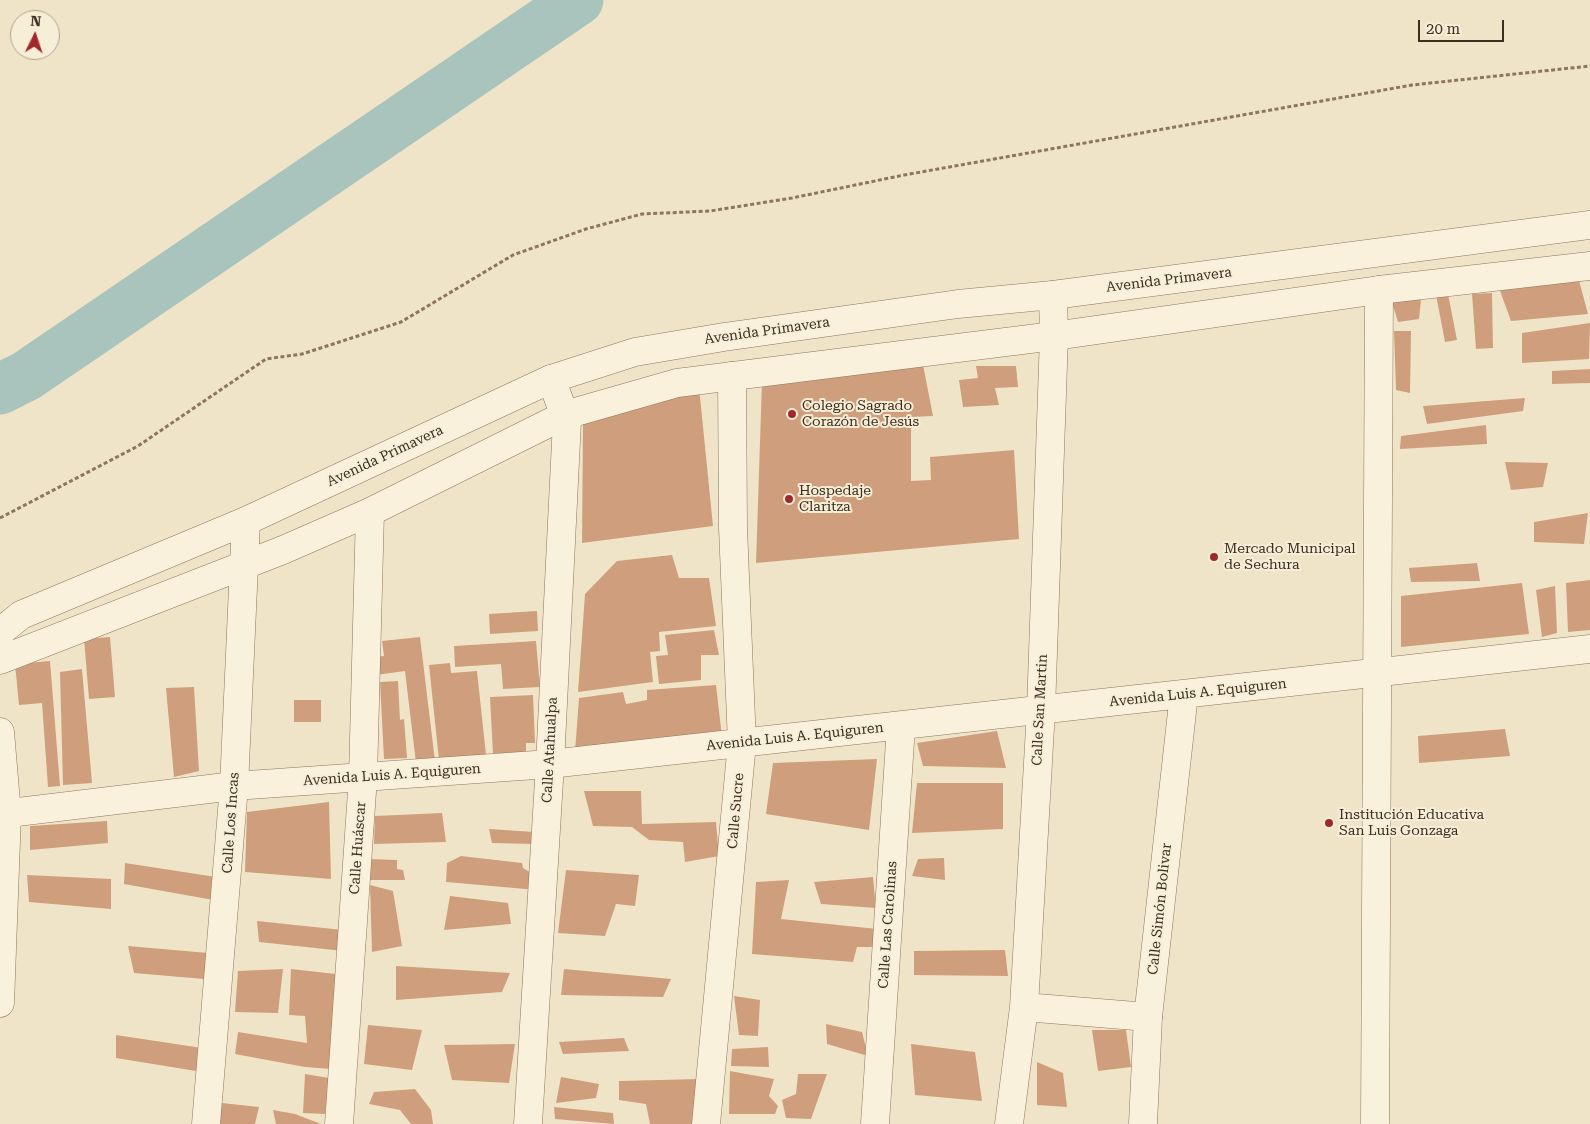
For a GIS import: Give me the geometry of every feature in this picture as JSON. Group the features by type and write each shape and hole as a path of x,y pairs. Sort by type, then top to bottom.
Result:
{"street":[{"name":"Avenida Primavera","path":"0,632 21,615 246,521 551,379 635,352 724,337 958,304 1053,296 1590,225"},
{"path":"0,660 244,567 370,512 565,415 677,383 1054,336 1379,290 1590,266"},
{"path":"1375,1124 1379,673 1379,290"},
{"name":"Calle San Martin","path":"1009,1124 1024,1007 1041,710 1054,336 1053,296"},
{"name":"Calle Sucre","path":"706,1124 742,743 733,528 732,376"},
{"name":"Calle Atahualpa","path":"528,1124 550,764 567,421 551,379"},
{"name":"Calle Huáscar","path":"338,1124 363,777 370,512"},
{"name":"Calle Los Incas","path":"206,1124 234,786 246,521"},
{"name":"Avenida Luis A. Equiguren","path":"3,814 234,786 550,764 1590,649"},
{"name":"Calle Simón Bolivar","path":"1143,1124 1148,1017 1184,694"},
{"name":"Calle Las Carolinas","path":"875,1124 901,726"},
{"path":"0,732 3,814 0,1003"},
{"path":"1024,1007 1148,1017"}],"path":[{"path":"0,518 138,446 266,359 302,354 401,322 513,255 586,228 642,214 710,211 792,198 904,175 1412,85 1590,66"}],"building":[{"path":"1577,273 1588,314 1511,321 1499,288"},
{"path":"1492,293 1493,348 1476,349 1472,294"},
{"path":"1448,294 1457,340 1445,342 1436,295"},
{"path":"1421,299 1419,319 1398,322 1392,302"},
{"path":"1590,323 1589,359 1522,363 1522,333"},
{"path":"1394,331 1411,331 1410,393 1396,390"},
{"path":"923,365 933,416 911,417 911,481 931,480 930,457 1014,450 1019,539 756,563 762,381"},
{"path":"976,366 1016,366 1018,387 995,388 999,405 963,407 959,380 978,378"},
{"path":"1590,369 1590,383 1552,384 1552,371"},
{"path":"699,387 713,526 582,543 583,422"},
{"path":"1525,398 1523,411 1427,424 1423,406"},
{"path":"1486,425 1487,444 1400,449 1401,436"},
{"path":"1505,462 1548,463 1543,487 1511,490"},
{"path":"1588,513 1584,544 1534,542 1534,522"},
{"path":"672,555 679,578 709,578 716,626 659,632 660,651 650,652 653,682 578,692 585,594 617,561"},
{"path":"1477,563 1480,581 1411,582 1409,568"},
{"path":"1590,580 1590,630 1568,632 1566,583"},
{"path":"1522,583 1529,634 1401,647 1401,596"},
{"path":"1555,586 1557,633 1542,637 1536,590"},
{"path":"537,611 538,631 490,634 489,614"},
{"path":"714,630 719,655 701,655 701,680 659,684 656,656 668,655 665,635"},
{"path":"110,637 115,697 89,699 84,639"},
{"path":"420,637 435,761 416,763 405,671 376,675 374,657 384,656 382,641"},
{"path":"536,641 540,687 503,689 501,664 455,667 454,646"},
{"path":"50,661 60,786 48,787 42,703 19,705 15,664"},
{"path":"450,663 451,673 477,671 486,755 439,760 429,665"},
{"path":"82,669 92,783 63,785 60,672"},
{"path":"398,681 400,720 404,719 407,758 384,759 380,682"},
{"path":"716,685 722,737 575,752 579,698 623,692 626,704 647,700 647,690"},
{"path":"194,687 199,771 174,777 166,688"},
{"path":"533,695 535,743 526,743 526,752 493,754 490,697"},
{"path":"294,700 321,700 321,722 294,722"},
{"path":"1505,729 1510,756 1419,763 1418,736"},
{"path":"997,731 1006,768 923,766 917,743"},
{"path":"877,759 869,830 766,814 773,763"},
{"path":"917,783 1003,783 1003,829 912,833"},
{"path":"584,791 641,791 642,824 716,822 719,856 685,862 683,842 649,840 632,827 593,826"},
{"path":"329,802 331,879 245,872 247,812"},
{"path":"442,813 446,842 374,844 375,816"},
{"path":"107,821 108,843 30,850 30,826"},
{"path":"489,829 534,832 533,844 492,843"},
{"path":"461,856 522,863 523,868 533,874 537,890 446,882 447,863"},
{"path":"944,858 945,880 912,876 918,859"},
{"path":"369,859 397,860 397,869 403,870 405,880 368,880"},
{"path":"125,863 216,877 219,901 124,884"},
{"path":"566,870 639,875 635,906 616,904 605,936 558,933"},
{"path":"27,875 111,879 111,909 29,902"},
{"path":"873,877 876,908 821,904 814,882"},
{"path":"789,880 781,919 877,929 876,947 857,947 853,962 752,954 756,882"},
{"path":"370,885 393,891 402,946 372,952"},
{"path":"450,896 508,903 511,924 444,930"},
{"path":"257,921 343,930 343,951 259,942"},
{"path":"128,946 208,953 204,979 134,973"},
{"path":"1005,950 1008,976 914,975 914,951"},
{"path":"396,966 510,973 502,992 396,1000"},
{"path":"283,969 278,1013 235,1012 238,971"},
{"path":"291,969 336,974 334,995 340,996 331,1069 305,1067 235,1054 238,1032 307,1043 305,1016 289,1015"},
{"path":"564,969 671,979 663,997 561,995"},
{"path":"734,996 760,1000 758,1036 739,1035"},
{"path":"826,1024 862,1032 868,1056 827,1044"},
{"path":"368,1025 422,1030 412,1070 364,1064"},
{"path":"1092,1030 1126,1030 1131,1067 1098,1071"},
{"path":"116,1035 202,1048 196,1071 116,1058"},
{"path":"624,1038 629,1051 563,1054 559,1042"},
{"path":"515,1044 509,1083 452,1080 444,1045"},
{"path":"911,1044 975,1052 982,1101 915,1095"},
{"path":"768,1047 769,1067 731,1066 732,1049"},
{"path":"1037,1062 1063,1073 1067,1107 1037,1105"},
{"path":"730,1071 774,1079 769,1096 778,1106 775,1114 729,1114"},
{"path":"305,1074 329,1078 325,1114 303,1113"},
{"path":"798,1074 827,1074 811,1119 786,1118 782,1100 796,1094"},
{"path":"561,1077 599,1084 596,1098 556,1103"},
{"path":"700,1079 693,1124 650,1124 646,1104 619,1100 619,1081"},
{"path":"415,1089 431,1110 433,1124 411,1124 400,1110 369,1104 374,1092"},
{"path":"222,1103 259,1107 255,1124 219,1124"},
{"path":"554,1107 613,1113 614,1124 555,1119"},
{"path":"273,1110 295,1114 321,1124 276,1124"}],"waterway":[{"path":"0,389 26,376 578,0"}],"place":[{"name":"Colegio Sagrado Corazón de Jesús","path":"792,414"},
{"name":"Hospedaje Claritza","path":"789,499"},
{"name":"Mercado Municipal de Sechura","path":"1214,557"},
{"name":"Institución Educativa San Luis Gonzaga","path":"1329,823"}]}
